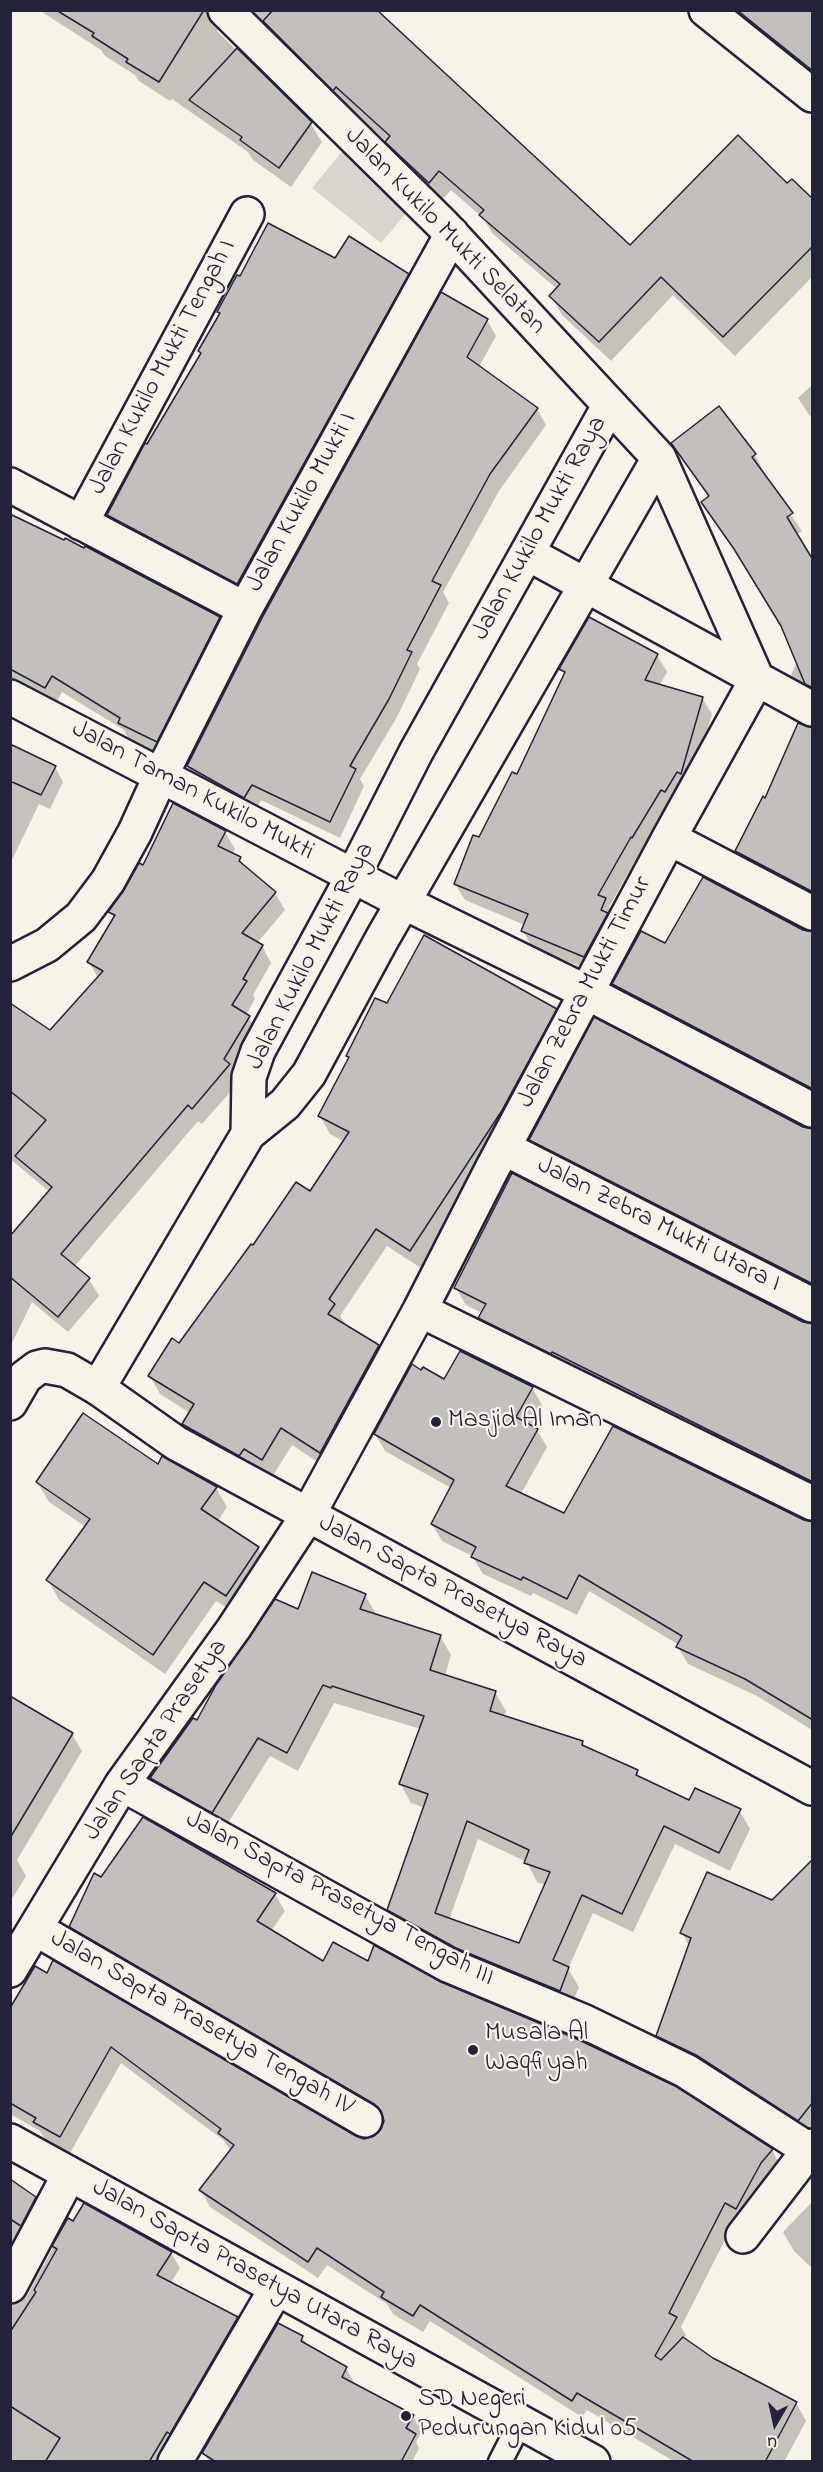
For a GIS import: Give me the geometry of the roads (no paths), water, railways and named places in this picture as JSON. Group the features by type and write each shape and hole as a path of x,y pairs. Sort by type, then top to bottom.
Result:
{"street":[{"name":"Jalan Kukilo Mukti Selatan","path":"225,10 452,234 659,458 757,679"},
{"path":"706,10 813,95"},
{"name":"Jalan Kukilo Mukti Tengah I","path":"81,523 247,214"},
{"name":"Jalan Kukilo Mukti I","path":"14,957 47,945 81,917 114,871 245,609 452,234"},
{"name":"Jalan Kukilo Mukti Raya","path":"248,1134 249,1077 258,1051 353,876 416,752 609,406"},
{"name":"Jalan Kukilo Mukti Raya","path":"248,1134 285,1104 309,1074 382,939 405,903 585,584 659,458"},
{"path":"10,485 245,609"},
{"path":"527,553 813,708"},
{"name":"Jalan Zebra Mukti Timur","path":"420,1310 586,992 757,679"},
{"name":"Jalan Taman Kukilo Mukti","path":"10,697 405,903 586,992 813,1110"},
{"path":"669,838 813,913"},
{"path":"98,1388 248,1134"},
{"name":"Jalan Zebra Mukti Utara I","path":"504,1148 813,1305"},
{"path":"420,1310 813,1503"},
{"name":"Jalan Sapta Prasetya","path":"10,1970 122,1784 234,1628 308,1515 420,1310"},
{"name":"Jalan Sapta Prasetya Raya","path":"10,1403 25,1377 37,1368 45,1366 67,1371 98,1388 176,1443 813,1788"},
{"name":"Jalan Sapta Prasetya Tengah III","path":"122,1784 448,1965 585,2022 686,2071 811,2148"},
{"name":"Jalan Sapta Prasetya Tengah IV","path":"36,1929 365,2120"},
{"name":"Jalan Sapta Prasetya Utara Raya","path":"10,2141 593,2462"},
{"path":"743,2236 811,2148"},
{"path":"10,2286 69,2175"},
{"path":"175,2462 276,2289"}],"lane":[{"path":"500,2462 521,2421"}],"place":[{"name":"Masjid Al Iman","path":"436,1422"},
{"name":"Musala Al Waqfiyah","path":"473,2050"},
{"name":"SD Negeri Pedurungan Kidul 05","path":"406,2416"}]}
